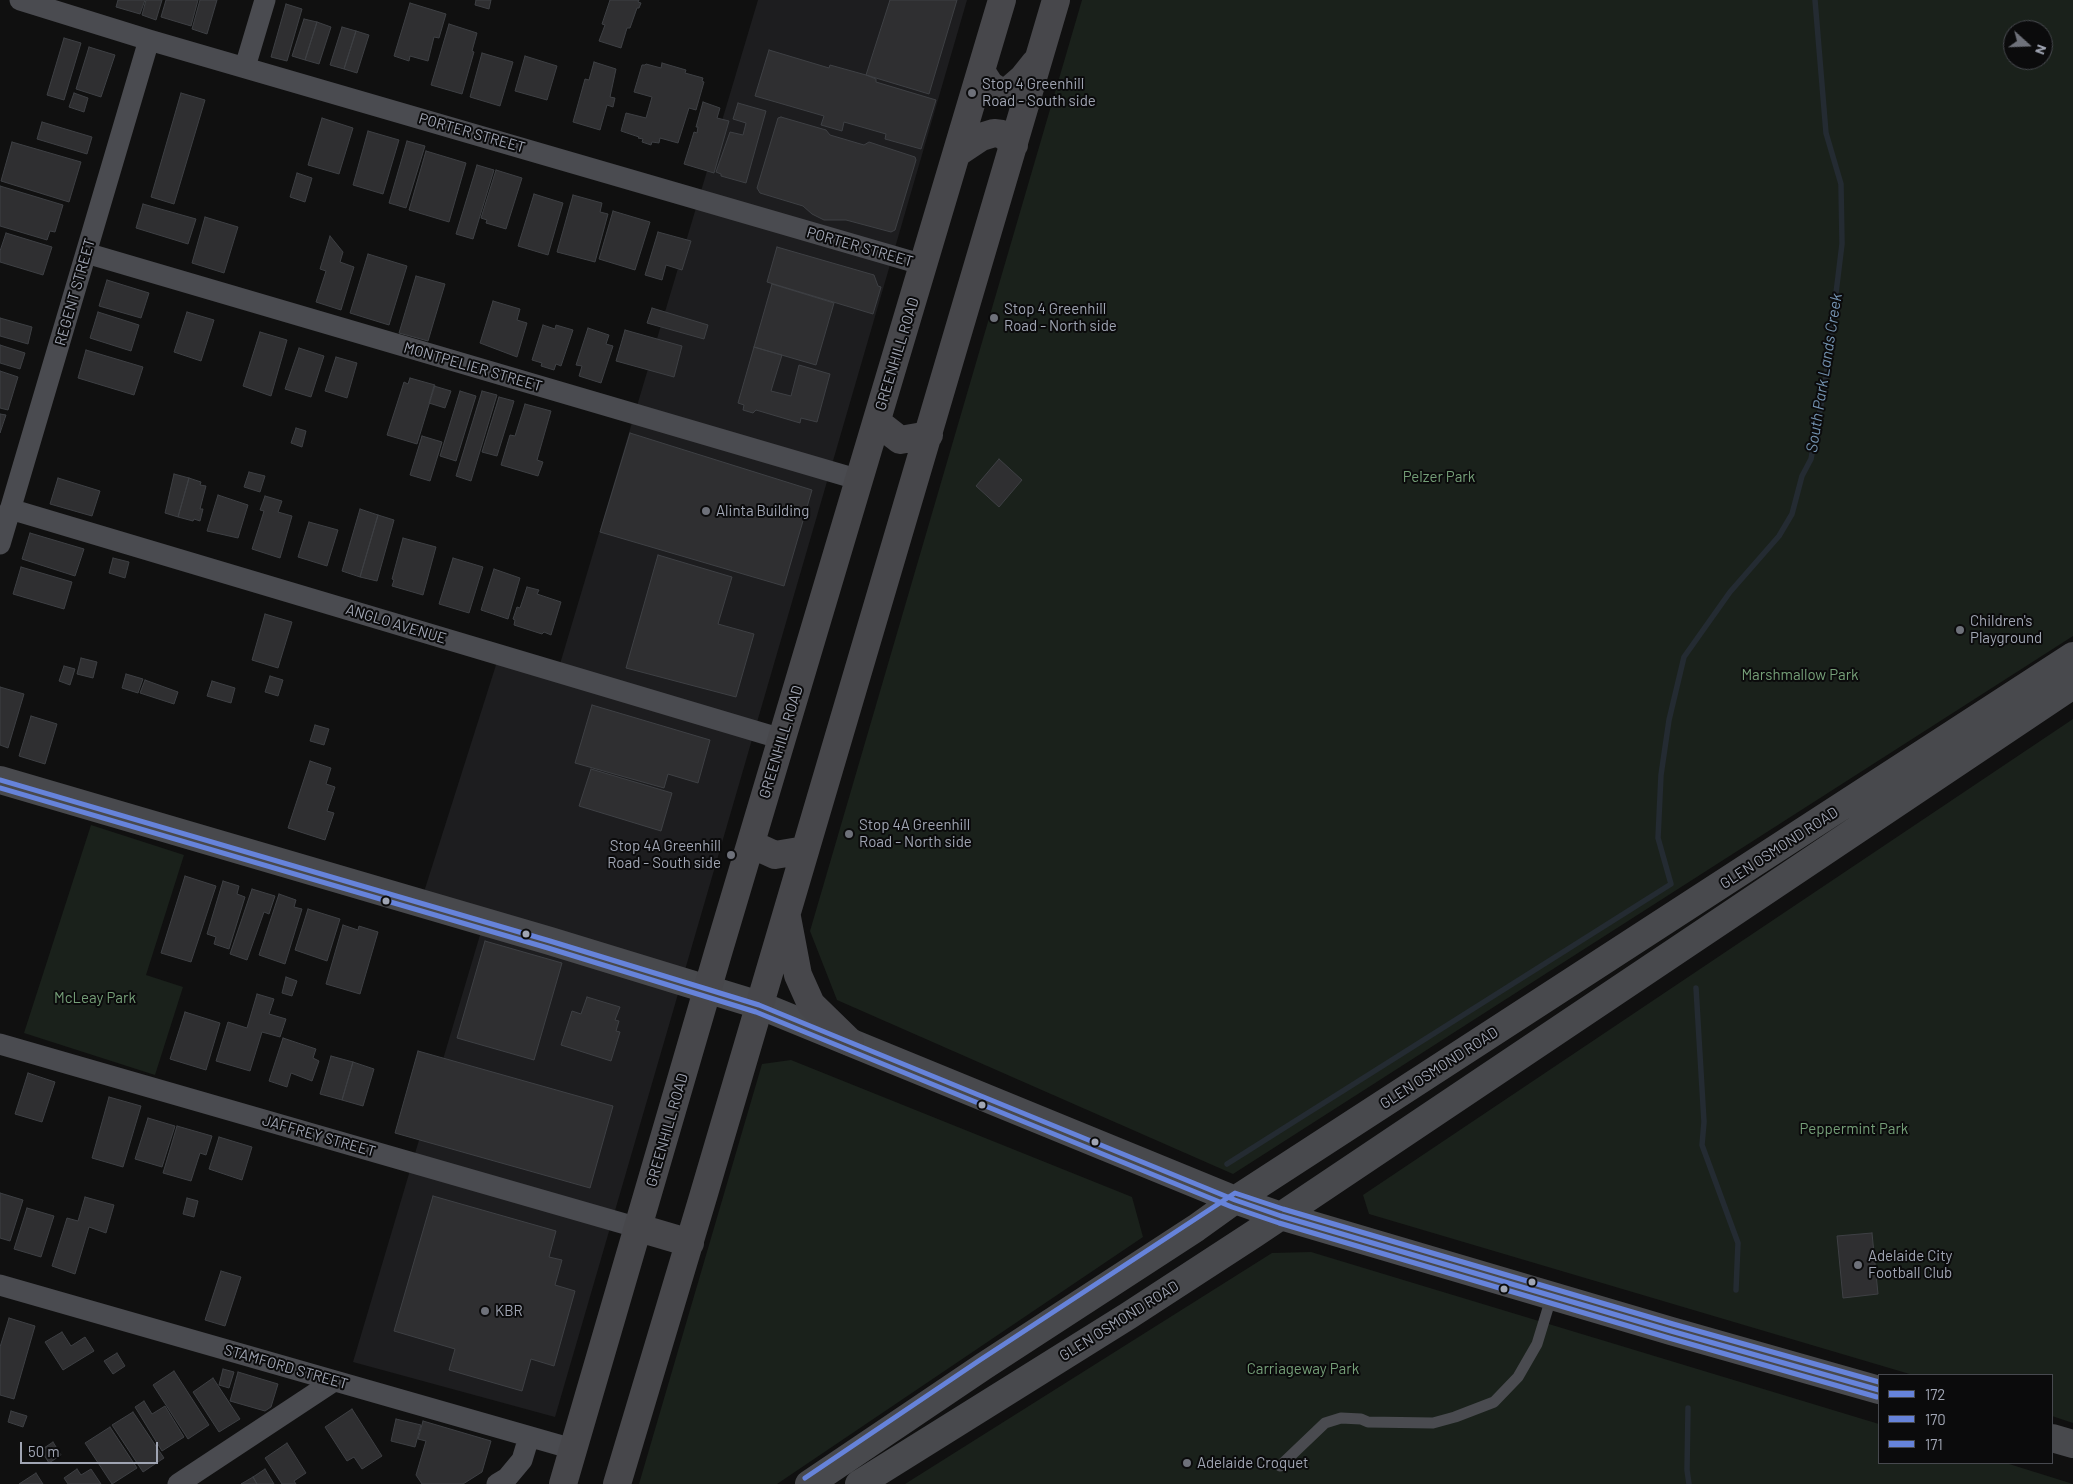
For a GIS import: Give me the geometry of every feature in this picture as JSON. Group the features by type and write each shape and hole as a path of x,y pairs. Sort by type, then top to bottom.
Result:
{"highway":[{"name":"GREENHILL ROAD","path":"563,1484 1002,0"},
{"path":"616,1484 690,1243 1056,0"},
{"path":"981,71 990,85 1001,92 1007,92 1023,78 1038,60"},
{"path":"957,153 981,137 994,133 1002,134 1014,145"},
{"path":"877,422 900,440 929,435"},
{"path":"751,844 775,855 805,850"},
{"path":"786,913 798,975 811,1004 850,1042"},
{"path":"639,1228 690,1243"}],"main road":[{"name":"GLEN OSMOND ROAD","path":"809,1484 984,1366 1182,1238 1235,1200 1780,848 2073,656"},
{"name":"GLEN OSMOND ROAD","path":"859,1484 1128,1316 1281,1216 2073,685"},
{"path":"0,780 550,941 759,1005 1235,1200 1281,1216 1878,1390"},
{"path":"1780,848 1795,871"},
{"path":"2053,1438 2073,1444"}],"street":[{"name":"PORTER STREET","path":"22,0 149,40 924,265"},
{"path":"245,67 265,0"},
{"name":"REGENT STREET","path":"0,544 149,40"},
{"name":"MONTPELIER STREET","path":"86,253 860,480"},
{"name":"ANGLO AVENUE","path":"10,509 782,739"},
{"name":"JAFFREY STREET","path":"0,1044 639,1228"},
{"name":"STAMFORD STREET","path":"0,1285 573,1449"},
{"path":"178,1484 334,1381"},
{"path":"497,1484 507,1478 522,1460 529,1437"}],"lane":[{"path":"1280,1466 1325,1423 1341,1418 1361,1419 1368,1422 1433,1423 1494,1402 1518,1377 1537,1344 1552,1295"}],"shaded area":[{"path":"758,0 967,0 555,1417 353,1362 480,935 423,895 502,646 560,664"}],"green space":[{"name":"Pelzer Park","path":"1082,0 2073,0 2073,636 1233,1174 837,1000 810,931"},
{"name":"Peppermint Park","path":"2073,719 2073,1423 2053,1416 2053,1374 1910,1374 1369,1214 1363,1195"},
{"name":"McLeay Park","path":"91,825 184,855 146,975 183,987 155,1075 24,1033"},
{"path":"791,1060 1132,1197 1143,1237 777,1484 639,1484 762,1064"},
{"name":"Carriageway Park","path":"1311,1252 1878,1424 1878,1464 2009,1464 2073,1484 905,1484 1272,1253"}],"building":[{"path":"118,0 145,0 140,14 116,7"},
{"path":"146,0 162,0 156,20 142,15"},
{"path":"166,0 198,0 191,26 161,17"},
{"path":"200,0 217,0 207,34 192,29"},
{"path":"476,0 491,0 489,9 475,5"},
{"path":"610,0 639,0 638,2 641,3 639,8 637,8 630,28 627,28 621,48 599,41 605,25 602,24"},
{"path":"890,0 957,0 929,94 866,75"},
{"path":"410,3 446,14 439,38 434,37 428,61 410,56 409,61 394,56"},
{"path":"286,4 302,9 287,61 271,57"},
{"path":"304,19 317,22 305,60 292,56"},
{"path":"317,22 331,27 319,64 305,60"},
{"path":"449,24 477,33 472,51 474,52 462,94 431,85"},
{"path":"342,27 356,31 344,69 330,65"},
{"path":"356,31 369,35 357,73 344,69"},
{"path":"64,38 81,43 64,100 47,95"},
{"path":"89,47 115,55 101,97 76,89"},
{"path":"769,50 829,68 830,65 866,75 876,79 876,82 936,100 921,149 885,139 886,134 844,122 842,131 821,125 824,116 755,96"},
{"path":"482,53 513,62 500,106 470,97"},
{"path":"525,56 557,66 547,100 515,91"},
{"path":"594,62 616,69 610,97 615,98 613,107 607,105 600,130 573,122 585,79 589,80"},
{"path":"662,63 686,70 685,73 703,78 702,81 704,82 696,110 689,108 678,143 660,138 659,143 652,142 651,145 642,142 643,139 639,137 621,131 626,113 646,118 652,97 634,92 642,65 646,64 661,68"},
{"path":"74,93 88,98 84,112 69,107"},
{"path":"181,93 205,100 174,204 151,197"},
{"path":"703,102 720,108 717,118 729,121 714,173 684,164 694,132 697,133 698,127 696,127"},
{"path":"738,103 766,111 746,183 721,176 721,174 716,172 730,132 743,135 746,123 733,119"},
{"path":"781,117 826,130 830,135 864,145 869,142 915,157 916,160 895,230 891,232 846,220 824,220 812,214 803,206 760,193 757,188 778,118"},
{"path":"322,118 353,128 339,174 308,165"},
{"path":"42,122 92,137 87,154 37,139"},
{"path":"368,131 399,140 383,194 353,185"},
{"path":"407,141 425,146 406,208 389,203"},
{"path":"12,142 81,162 69,202 1,181"},
{"path":"426,151 466,163 449,222 409,210"},
{"path":"477,165 494,170 473,239 456,234"},
{"path":"496,170 522,178 506,229 486,223 487,220 481,218"},
{"path":"297,173 312,178 305,202 290,197"},
{"path":"0,186 63,205 55,232 50,231 47,240 0,226"},
{"path":"534,194 563,203 548,255 518,246"},
{"path":"573,195 602,203 600,212 608,214 595,262 557,252"},
{"path":"143,204 196,219 188,244 136,228"},
{"path":"613,211 650,222 635,270 599,259"},
{"path":"205,217 238,227 224,273 192,263"},
{"path":"658,232 691,241 682,270 666,265 662,280 645,275"},
{"path":"6,233 52,247 43,275 0,262 0,251"},
{"path":"330,236 343,252 340,262 354,267 341,310 316,302 326,271 320,269"},
{"path":"777,247 874,275 878,286 881,287 873,314 767,282"},
{"path":"368,254 407,266 389,325 350,313"},
{"path":"416,276 445,284 428,341 399,333"},
{"path":"107,280 149,293 141,318 99,306"},
{"path":"772,284 834,303 816,365 754,347"},
{"path":"493,301 520,309 517,320 527,323 517,357 480,343"},
{"path":"652,308 708,325 704,339 647,323"},
{"path":"98,312 139,325 131,351 90,338"},
{"path":"187,312 214,320 201,361 174,352"},
{"path":"0,318 32,327 28,344 0,336"},
{"path":"543,325 555,329 556,325 573,330 561,366 556,364 554,370 541,366 542,363 532,360"},
{"path":"588,328 609,335 606,344 613,346 601,383 579,376 582,366 576,365"},
{"path":"625,330 682,346 674,377 616,361"},
{"path":"260,332 287,340 271,396 243,386"},
{"path":"0,345 25,353 20,369 0,363"},
{"path":"754,347 782,355 771,391 791,396 799,365 830,374 817,422 801,418 800,423 756,410 753,413 743,410 744,405 738,403"},
{"path":"299,348 324,356 311,397 285,389"},
{"path":"86,350 143,367 134,395 78,378"},
{"path":"336,357 357,363 347,398 325,391"},
{"path":"0,371 18,377 8,410 0,408"},
{"path":"410,378 435,385 417,444 387,435 404,382 408,384"},
{"path":"434,386 451,391 445,408 429,403"},
{"path":"460,391 476,396 456,461 440,456"},
{"path":"482,391 497,395 471,481 456,476"},
{"path":"499,397 514,401 497,456 482,452"},
{"path":"525,404 551,411 537,460 543,462 538,476 501,465 510,435 515,436"},
{"path":"0,414 6,415 0,433"},
{"path":"296,428 306,431 302,447 291,443"},
{"name":"Alinta Building","path":"630,433 812,490 784,586 600,532"},
{"path":"422,436 442,442 430,481 410,475"},
{"path":"999,459 1022,480 999,507 976,486"},
{"path":"249,472 265,476 260,492 244,487"},
{"path":"174,474 189,478 178,517 165,513"},
{"path":"58,478 100,491 92,516 50,504"},
{"path":"189,478 201,482 200,485 206,486 200,509 203,509 200,521 178,517"},
{"path":"218,495 248,505 238,538 207,531"},
{"path":"265,496 282,501 278,512 292,516 280,558 252,549 264,511 260,510"},
{"path":"360,509 378,515 360,577 342,571"},
{"path":"378,515 394,520 377,581 360,577"},
{"path":"309,522 338,530 327,566 298,557"},
{"path":"30,533 84,549 75,576 22,559"},
{"path":"403,538 436,547 423,595 392,586 394,580 392,579"},
{"path":"658,555 732,577 718,624 754,634 736,697 626,668"},
{"path":"113,558 129,562 125,578 109,573"},
{"path":"453,558 483,567 469,613 439,604"},
{"path":"21,567 72,582 64,609 13,594"},
{"path":"494,569 520,578 508,619 481,610"},
{"path":"527,587 539,590 537,594 561,602 551,635 514,625 515,620 513,619 517,607 520,608"},
{"path":"265,614 292,622 278,668 252,660"},
{"path":"81,658 97,662 93,678 77,674"},
{"path":"64,666 75,669 70,685 59,681"},
{"path":"126,674 143,679 138,693 122,688"},
{"path":"270,676 283,680 278,696 265,692"},
{"path":"145,680 178,692 174,704 140,693"},
{"path":"212,681 235,688 231,703 207,696"},
{"path":"0,687 24,694 8,748 0,745"},
{"path":"592,705 710,740 698,783 668,774 664,788 575,763"},
{"path":"31,716 57,724 45,764 19,756"},
{"path":"315,725 329,729 324,745 310,741"},
{"path":"310,761 331,768 326,784 335,787 327,811 334,813 325,840 288,828"},
{"path":"591,769 672,793 661,831 579,806"},
{"path":"185,876 216,886 191,962 161,953"},
{"path":"223,881 239,886 237,894 245,897 229,949 214,944 216,937 207,934"},
{"path":"252,889 275,896 269,914 264,912 247,960 230,954"},
{"path":"279,894 296,900 294,907 302,909 285,964 259,955"},
{"path":"308,909 340,919 327,961 295,950"},
{"path":"343,925 358,930 359,926 378,932 360,994 326,984"},
{"path":"485,941 562,963 534,1060 457,1038"},
{"path":"286,977 297,981 292,996 282,993"},
{"path":"257,994 274,999 269,1014 286,1019 280,1037 262,1032 250,1071 216,1061 228,1022 247,1028"},
{"path":"587,997 620,1007 615,1020 619,1021 616,1031 620,1032 611,1061 561,1045 572,1011 581,1014"},
{"path":"185,1012 220,1023 206,1070 170,1059"},
{"path":"283,1038 316,1049 313,1058 319,1061 312,1081 291,1073 287,1087 269,1081"},
{"path":"418,1051 613,1106 590,1188 395,1133"},
{"path":"331,1056 353,1062 342,1100 320,1094"},
{"path":"353,1062 374,1069 363,1106 342,1100"},
{"path":"28,1073 55,1082 42,1122 15,1114"},
{"path":"109,1097 141,1106 123,1167 92,1158"},
{"path":"148,1118 175,1126 162,1167 135,1159"},
{"path":"177,1126 212,1136 206,1155 200,1153 191,1181 163,1173"},
{"path":"219,1137 252,1147 242,1180 209,1169"},
{"path":"0,1193 23,1200 10,1241 0,1238"},
{"name":"KBR","path":"433,1196 556,1231 549,1257 562,1260 555,1285 575,1291 554,1366 531,1359 522,1391 449,1370 455,1349 394,1331"},
{"path":"85,1197 114,1205 106,1233 89,1227 75,1274 52,1266 67,1218 78,1221"},
{"path":"187,1198 198,1201 194,1217 183,1214"},
{"path":"27,1208 54,1216 41,1257 14,1249"},
{"name":"Adelaide City Football Club","path":"1872,1233 1878,1294 1843,1298 1837,1236"},
{"path":"221,1271 241,1277 225,1326 205,1320"},
{"path":"9,1318 35,1326 14,1399 0,1395 0,1347"},
{"path":"62,1332 71,1346 85,1337 94,1351 63,1370 45,1342"},
{"path":"117,1353 125,1366 113,1374 104,1361"},
{"path":"223,1369 234,1372 229,1388 219,1385"},
{"path":"174,1371 209,1425 188,1439 153,1385"},
{"path":"238,1372 278,1384 271,1407 265,1411 230,1401"},
{"path":"213,1378 240,1419 219,1432 193,1392"},
{"path":"144,1401 152,1414 165,1406 184,1437 162,1451 135,1407"},
{"path":"352,1409 382,1456 362,1469 354,1457 347,1461 325,1427"},
{"path":"11,1411 27,1416 23,1427 8,1422"},
{"path":"133,1412 164,1458 143,1472 112,1425"},
{"path":"396,1419 421,1425 415,1447 391,1441"},
{"path":"423,1421 491,1441 482,1472 463,1484 422,1484 416,1475 426,1441 418,1439"},
{"path":"110,1427 137,1468 112,1484 85,1443"},
{"path":"53,1442 61,1455 49,1463 41,1450"},
{"path":"287,1443 306,1473 294,1481 296,1484 282,1484 265,1458"},
{"path":"77,1469 81,1475 91,1469 101,1484 68,1484 64,1478"},
{"path":"265,1469 274,1484 257,1484 253,1477"},
{"path":"36,1473 43,1484 19,1484"},
{"path":"253,1477 257,1484 241,1484"}],"waterway":[{"name":"South Park Lands Creek","path":"1227,1164 1671,884 1658,838 1661,775 1669,720 1684,657 1730,592 1779,536 1792,514 1802,476 1811,459 1825,383 1842,244 1841,184 1826,133 1815,0"},
{"name":"South Park Lands Creek","path":"1696,988 1704,1122 1702,1145 1738,1243 1736,1290"},
{"name":"South Park Lands Creek","path":"1688,1408 1687,1470 1689,1484"}],"transit line":[{"name":"172","path":"0,780 550,941 759,1005 1235,1200 1281,1216 1878,1390"},
{"name":"170","path":"0,788 548,948 756,1012 1232,1207 1279,1223 1669,1338 1877,1397"},
{"name":"171","path":"805,1478 980,1360 1235,1193 1283,1209 1673,1324 1878,1382"}],"place":[{"name":"Stop 4 Greenhill Road - South side","path":"972,93"},
{"name":"Stop 4 Greenhill Road - North side","path":"994,318"},
{"name":"Alinta Building","path":"706,511"},
{"name":"Children's Playground","path":"1960,630"},
{"name":"Stop 4A Greenhill Road - North side","path":"849,834"},
{"name":"Stop 4A Greenhill Road - South side","path":"731,855"},
{"name":"Adelaide City Football Club","path":"1858,1265"},
{"name":"KBR","path":"485,1311"},
{"name":"Adelaide Croquet","path":"1187,1463"}],"park label":[{"name":"Marshmallow Park","path":"1800,675"}]}
